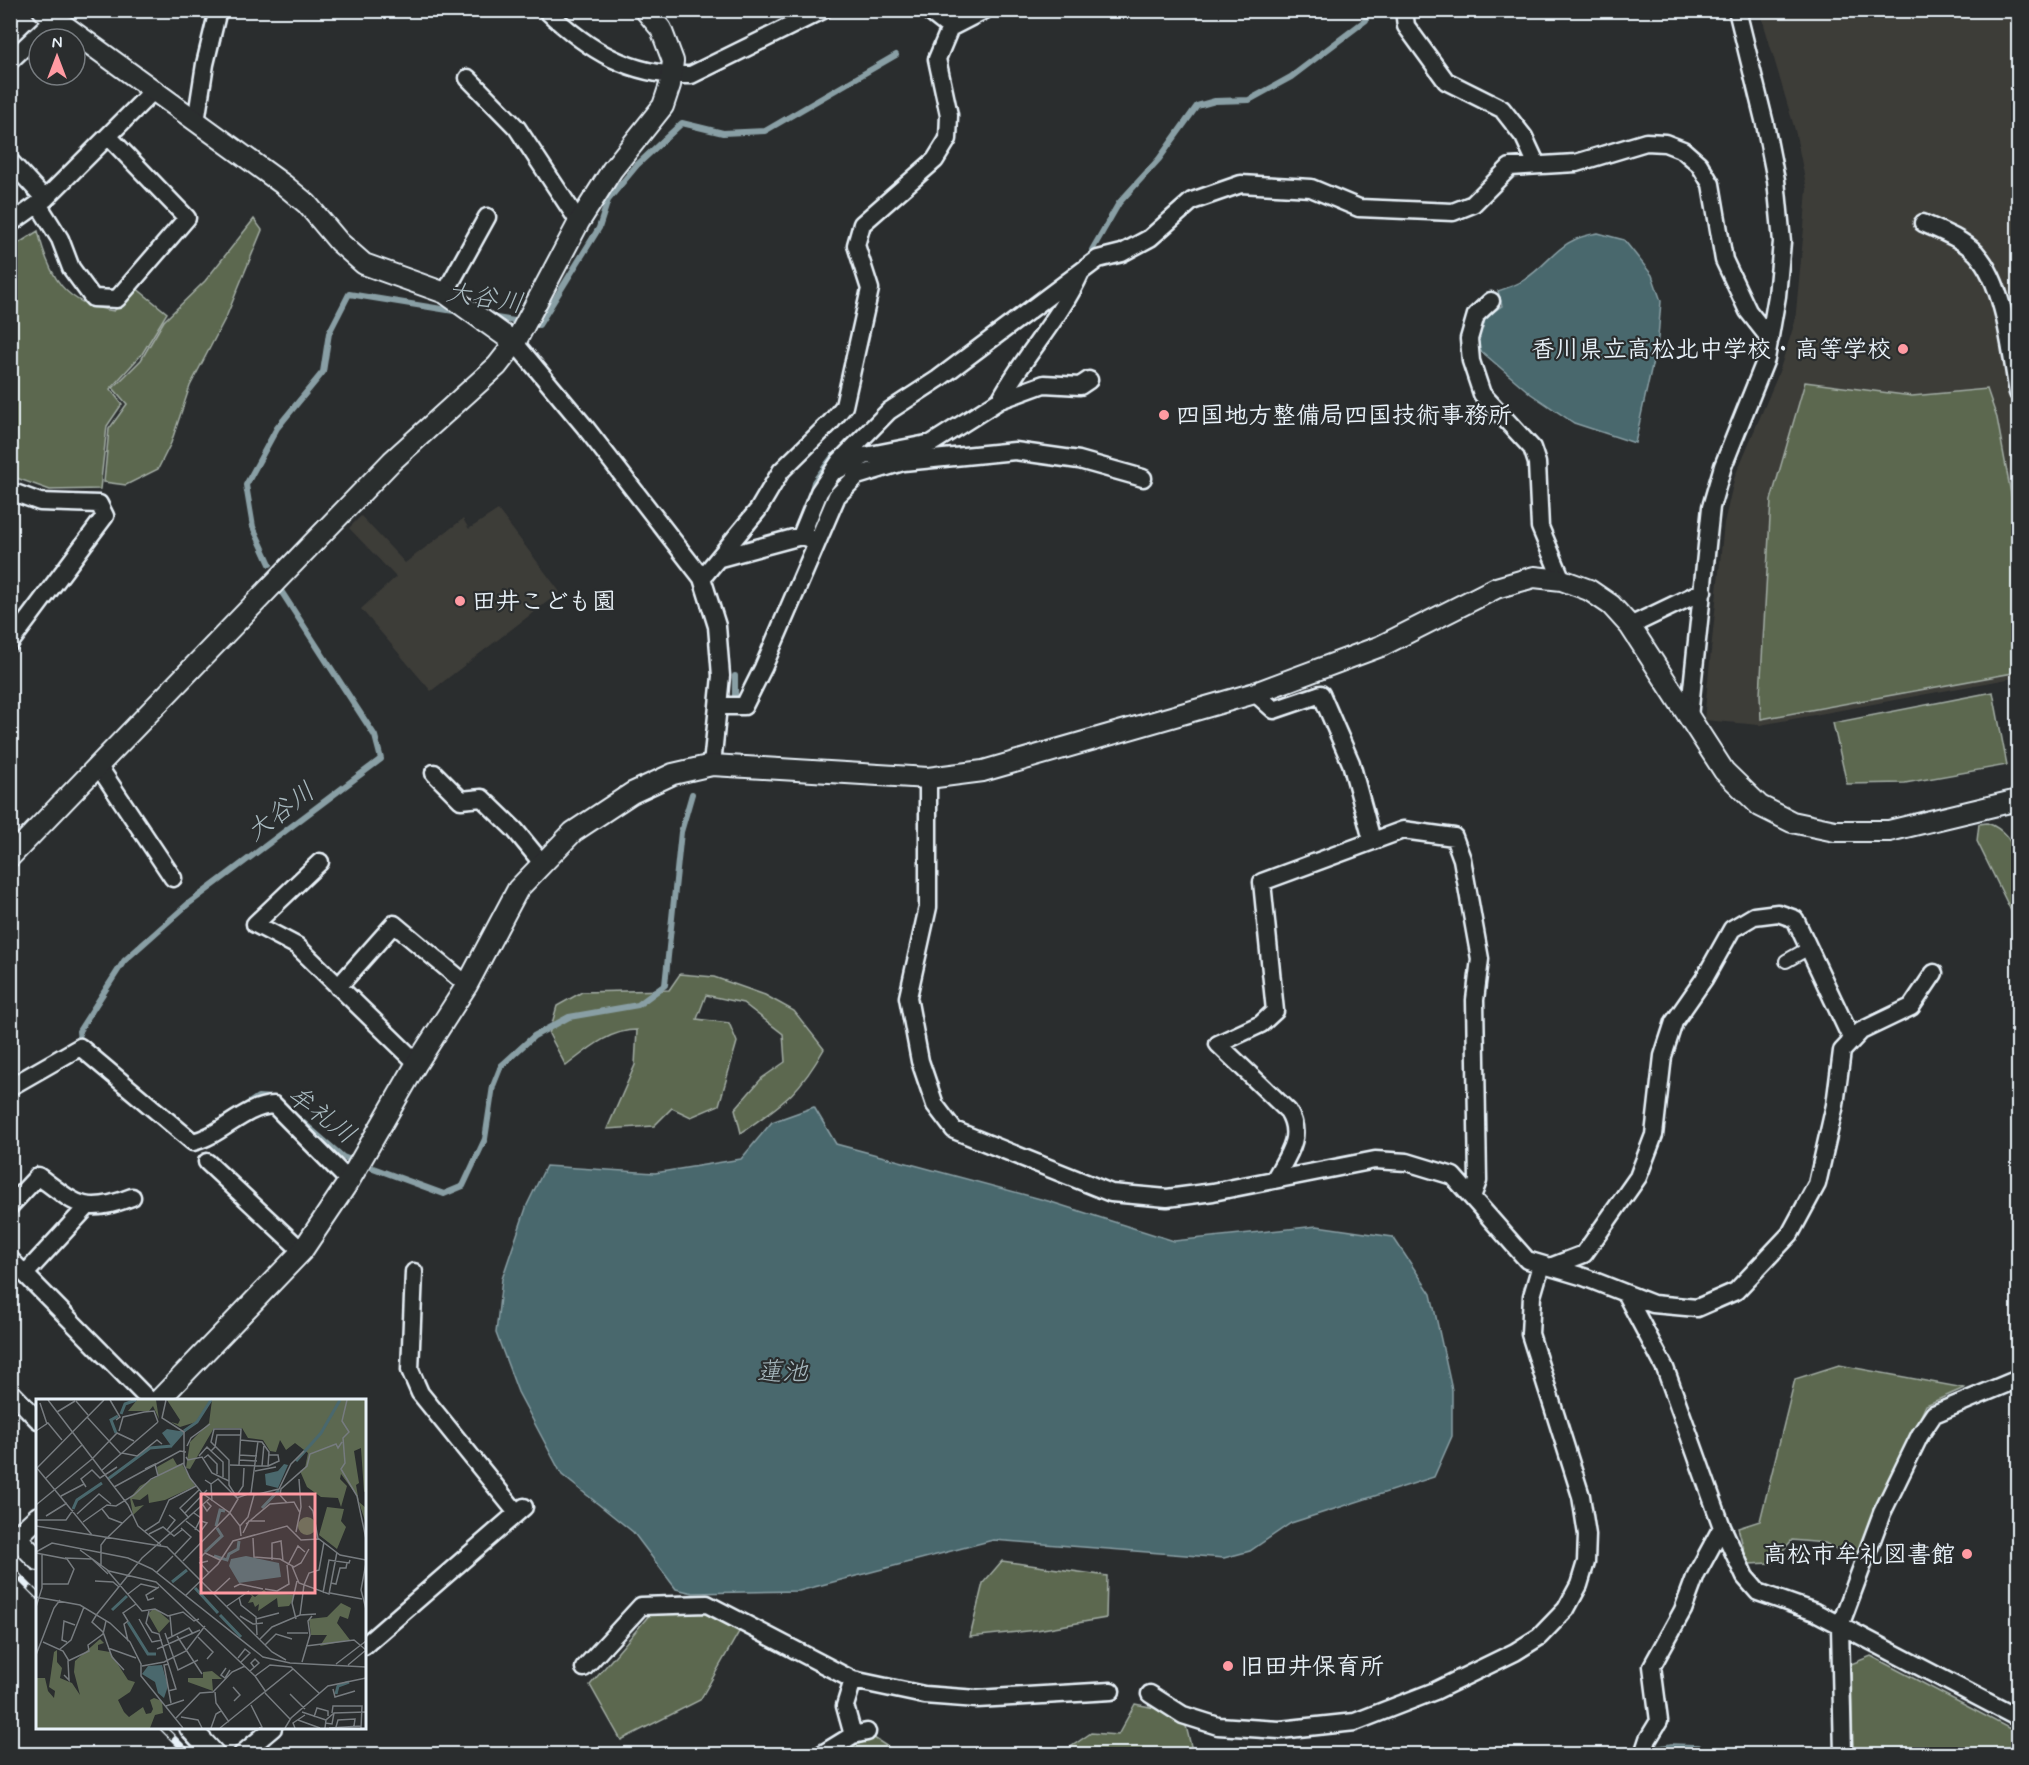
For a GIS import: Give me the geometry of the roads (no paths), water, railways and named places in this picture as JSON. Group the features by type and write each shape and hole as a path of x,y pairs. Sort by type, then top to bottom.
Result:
{"street":[{"path":"196,122 205,64 218,10"},
{"path":"546,10 576,39 607,56 638,69 672,76 691,75 823,10"},
{"path":"927,10 950,28"},
{"path":"702,578 758,510 780,471 831,422 844,406 870,289 856,244 862,224 935,160 948,139 949,115 938,59 950,28 985,10"},
{"path":"1404,10 1406,26 1446,81 1503,110 1524,137 1537,165"},
{"path":"1689,717 1711,507 1723,466 1766,359 1782,242 1767,135 1737,10"},
{"path":"10,857 392,460 497,366 515,343 579,222 612,170 663,106 672,76 673,61 661,29 647,11"},
{"path":"10,61 52,13 152,92 307,204 339,242 363,264 451,298 515,343 585,427 702,578 717,626 721,676 712,765"},
{"path":"468,78 517,128 579,222"},
{"path":"10,224 42,202 152,92"},
{"path":"10,162 42,202 71,268 93,298 117,299 187,218 109,136"},
{"path":"801,536 819,492 840,461 889,411 938,379 1098,259 1122,253 1150,238 1192,201 1240,184 1311,188 1359,208 1453,212 1473,204 1509,167 1576,163 1646,142 1665,143 1683,150 1699,164 1711,184 1728,270 1748,311 1770,339"},
{"path":"451,298 487,217"},
{"path":"1923,223 1953,237 1976,253 2001,299 2019,393"},
{"path":"1000,400 1015,372 1068,301 1082,271"},
{"path":"1491,301 1476,315 1469,339 1471,361 1482,394 1532,448 1537,464 1540,527 1562,580"},
{"path":"832,473 865,456 932,443 1000,400 1044,384 1080,386 1089,380"},
{"path":"718,706 744,706 764,668 837,496 857,477 903,462 1015,451 1079,460 1143,478"},
{"path":"10,491 40,502 99,504 105,516 10,643"},
{"path":"720,558 801,536 818,542"},
{"path":"168,1398 302,1251 349,1182 417,1063 467,985 518,889 573,832 632,793 673,774 712,765 928,778 983,771 1255,693 1381,646 1496,588 1534,577 1562,580 1589,590 1611,605 1630,626 1724,771 1760,806 1792,822 1835,831 1889,831 2019,800"},
{"path":"1630,626 1703,591"},
{"path":"1255,693 1274,710 1321,694 1351,763 1371,840"},
{"path":"99,766 173,878"},
{"path":"434,773 461,800 482,798 515,830 542,863"},
{"path":"928,778 928,908 908,997 920,1061 935,1106 954,1130 1112,1193 1167,1198 1375,1160 1407,1162 1453,1176 1527,1260 1625,1293 1653,1305 1697,1308 1736,1291 1790,1234 1817,1184 1835,1106 1842,1051 1861,1031 1911,1007 1934,973"},
{"path":"1274,1180 1295,1142 1295,1123 1288,1111 1218,1044 1261,1024 1275,1011 1262,882 1403,830 1454,837 1462,859 1480,959 1475,1000 1478,1182 1472,1197"},
{"path":"320,862 255,924 297,946 417,1063"},
{"path":"1150,1694 1183,1714 1218,1726 1280,1730 1355,1722 1435,1691 1515,1652 1539,1637 1566,1609 1578,1585 1586,1562 1587,1535 1581,1496 1530,1335 1532,1296 1546,1266 1584,1254 1638,1177 1654,1134 1664,1056 1674,1022 1704,979 1732,929 1754,916 1778,913 1795,919 1852,1040"},
{"path":"338,987 394,924 467,985"},
{"path":"1786,961 1809,948"},
{"path":"10,1087 80,1047 193,1142 205,1139 259,1106 274,1105 349,1182"},
{"path":"207,1162 302,1251"},
{"path":"10,1206 38,1176 69,1199 86,1208 110,1206 132,1197"},
{"path":"25,1274 86,1208"},
{"path":"10,1259 147,1399"},
{"path":"366,1644 521,1509 420,1393 410,1370 414,1272"},
{"path":"1625,1293 1665,1368 1722,1527 1745,1577 1758,1592 1815,1612 2019,1718"},
{"path":"1843,1755 1840,1626 1882,1513 1920,1435 1934,1414 2019,1379"},
{"path":"10,1391 36,1418"},
{"path":"36,1519 12,1537 36,1558"},
{"path":"1643,1755 1648,1739 1659,1721 1652,1666 1683,1611 1696,1575 1722,1527"},
{"path":"584,1668 641,1606 707,1604 853,1680 924,1695 977,1699 1111,1691"},
{"path":"822,1755 860,1733 845,1706 853,1680"},
{"path":"191,1729 214,1755"},
{"path":"243,1755 272,1729"}],"water":[{"path":"1598,233 1624,240 1652,275 1661,301 1658,338 1635,443 1574,423 1531,394 1474,345 1480,320 1502,306 1498,291 1524,280 1565,245"},
{"name":"蓮池","path":"814,1107 836,1144 1048,1201 1174,1241 1317,1226 1393,1237 1431,1294 1452,1390 1452,1436 1434,1477 1291,1523 1250,1551 1224,1558 993,1540 799,1591 693,1593 676,1589 633,1532 562,1475 518,1392 496,1333 502,1279 527,1205 546,1166 655,1173 741,1159 772,1122"},
{"path":"1671,1744 1699,1745 1716,1754 1649,1754 1650,1748"}],"waterway":[{"path":"1092,250 1119,203 1159,159 1197,106 1215,101 1249,100 1291,77 1366,20 1367,10"},
{"name":"大谷川","path":"490,317 539,325 599,228 608,200 637,165 682,123 723,133 765,131 896,55"},
{"name":"大谷川","path":"270,564 253,527 246,485 277,428 323,372 329,333 349,294 460,312"},
{"path":"811,493 814,482 833,456"},
{"name":"大谷川","path":"80,1041 79,1031 124,961 188,904 381,759 375,736 281,591"},
{"path":"735,676 735,704"},
{"path":"299,1119 343,1157 444,1194 463,1186 485,1139 493,1086 501,1066 534,1036 569,1017 638,1005 665,985 681,832 692,794"},
{"name":"牟礼川","path":"243,1107 258,1097 272,1098"}],"railway":[{"path":"10,1568 36,1594"},
{"path":"164,1729 189,1754"}],"place":[{"name":"香川県立高松北中学校・高等学校","path":"1903,349"},
{"name":"四国地方整備局四国技術事務所","path":"1164,415"},
{"name":"田井こども園","path":"460,601"},
{"name":"高松市牟礼図書館","path":"1967,1554"},
{"name":"旧田井保育所","path":"1228,1666"}]}
